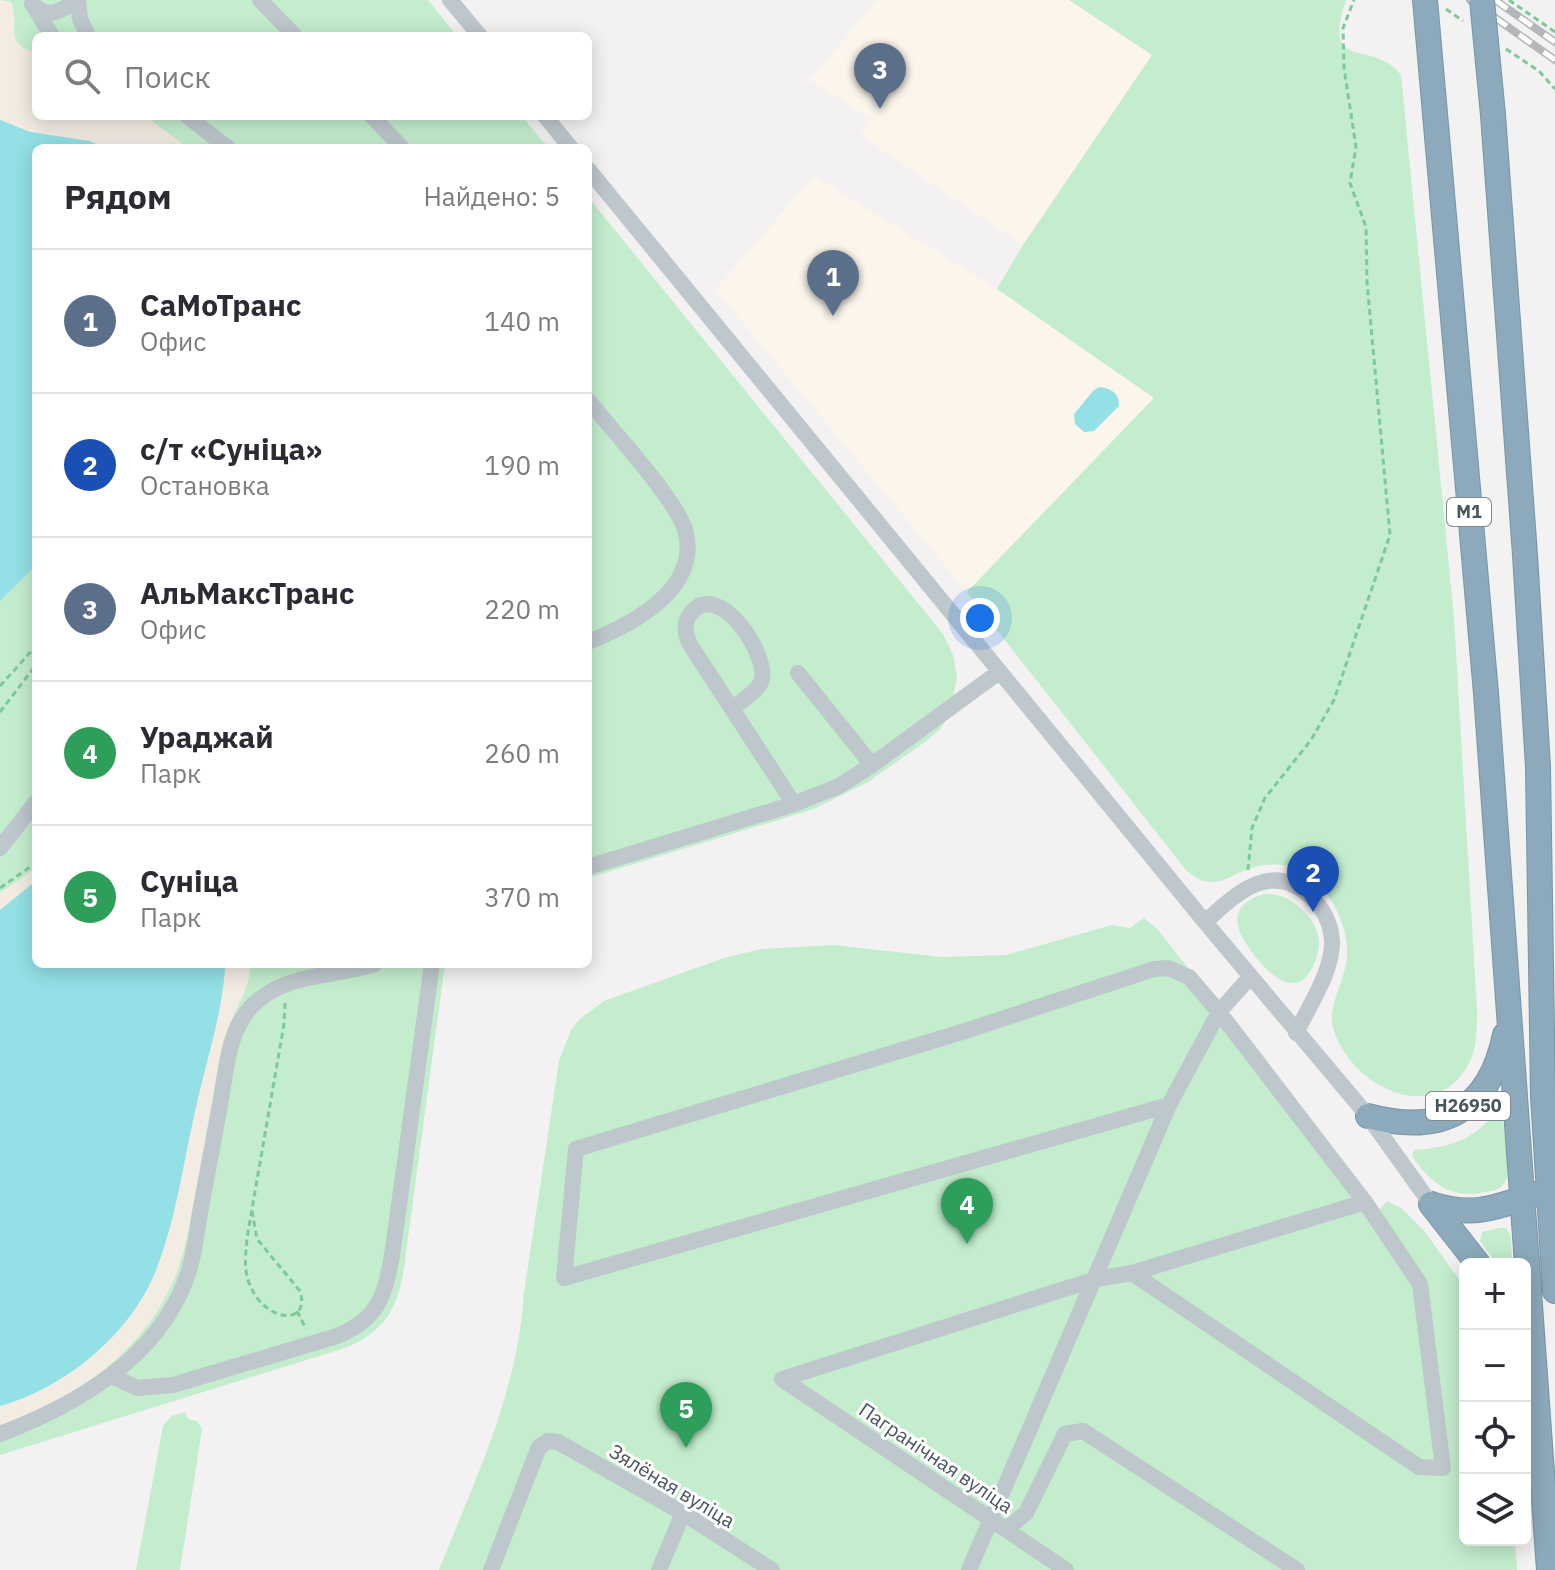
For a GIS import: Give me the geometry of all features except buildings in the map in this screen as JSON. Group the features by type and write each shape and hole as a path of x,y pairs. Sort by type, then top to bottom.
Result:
{"highway":[{"name":"М1","path":"1425,0 1486,693 1549,1570"},
{"path":"1482,0 1493,115 1538,767 1543,1096 1555,1291"},
{"name":"Н26950","path":"1368,1116 1421,1123 1458,1113 1475,1101 1489,1083 1497,1064 1510,1013"},
{"path":"1431,1204 1464,1212 1478,1211 1549,1190"},
{"path":"1431,1204 1473,1258"},
{"path":"1531,1387 1535,1403"}],"street":[{"path":"51,32 49,21 76,0 82,29"},
{"path":"260,0 291,32"},
{"path":"450,0 477,32"},
{"path":"31,2 43,13 72,11 82,29"},
{"path":"31,2 50,32"},
{"path":"192,120 223,144"},
{"path":"376,120 398,144"},
{"path":"548,120 568,144"},
{"path":"592,174 1296,1033 1368,1116 1431,1204"},
{"path":"592,405 672,504 686,534 687,552 677,582 651,609 592,640"},
{"path":"732,709 761,683 764,668 756,648 729,613 714,603 706,603 692,612 685,626 685,635 732,709 794,804"},
{"path":"592,866 794,804 839,786 999,672"},
{"path":"798,673 872,765"},
{"path":"0,848 32,807"},
{"path":"1205,922 1238,894 1265,881 1291,883 1319,904 1330,927 1330,956 1296,1033"},
{"path":"0,1434 61,1408 112,1376 151,1336 181,1291 190,1266 233,1039 240,1022 251,1007 284,984 354,968"},
{"path":"112,1376 137,1388 173,1385 355,1329 370,1317 381,1300 387,1282 431,968"},
{"path":"1132,1273 1419,1467 1443,1468 1420,1284 1365,1202 1219,1012 1189,977 1168,968 1154,969 988,1024 576,1149 564,1278 1169,1105"},
{"path":"969,1570 1169,1105 1219,1012 1250,977"},
{"path":"1096,1279 1132,1273 1365,1202"},
{"name":"Пагранічная вуліца","path":"1066,1570 782,1379 1096,1279"},
{"path":"1007,1529 1026,1513 1065,1434 1083,1431 1297,1570"},
{"name":"Зялёная вуліца","path":"491,1570 539,1447 548,1441 558,1442 683,1513 772,1570"},
{"path":"659,1570 683,1513"}],"path":[{"path":"1250,886 1247,865 1252,828 1265,798 1311,740 1334,700 1390,535 1367,282 1366,227 1350,183 1356,147 1344,68 1343,28 1354,0"},
{"path":"1509,0 1555,32"},
{"path":"0,686 31,652"},
{"path":"0,712 32,670"},
{"path":"0,888 32,866"},
{"path":"252,1211 257,1239 300,1291 303,1299 297,1311 290,1316 270,1312 253,1293 245,1262 252,1211 284,1024 284,984"},
{"path":"297,1311 313,1343"}],"shaded area":[{"path":"877,0 1069,0 1152,55 1023,245 860,135 871,118 810,80"},
{"path":"814,176 997,289 1154,398 967,592 715,290"}],"green space":[{"path":"0,0 428,0 454,32 32,32 32,120 525,120 545,144 32,144 32,968 444,968 403,1275 386,1319 370,1334 348,1347 0,1455"},
{"path":"1069,0 1346,0 1340,23 1340,38 1345,47 1389,64 1401,75 1454,618 1477,1010 1476,1041 1471,1059 1459,1078 1445,1089 1429,1095 1411,1096 1376,1083 1360,1071 1339,1042 1332,1020 1346,964 1347,942 1341,919 1323,889 1307,875 1280,865 1251,868 1213,882 1195,877 1186,870 967,592 1154,398 997,289 1023,245 1152,55"},
{"path":"592,202 943,634 953,655 957,677 950,712 942,727 868,782 814,809 592,877"},
{"path":"1264,894 1277,895 1293,902 1316,929 1319,939 1317,955 1306,977 1299,982 1291,983 1275,977 1251,951 1240,932 1238,914 1242,906"},
{"path":"1144,918 1158,930 1379,1210 1387,1201 1401,1208 1425,1232 1459,1280 1459,1546 1515,1546 1517,1570 439,1570 493,1435 513,1366 559,1061 571,1030 580,1019 604,1001 724,958 761,949 833,945 942,957 1006,955 1112,925 1130,928"},
{"path":"1497,1113 1502,1117 1508,1167 1506,1180 1497,1189 1473,1194 1452,1191 1434,1181 1412,1156 1414,1150 1459,1141 1478,1130"},
{"path":"1506,1228 1511,1236 1512,1258 1493,1258 1480,1241 1482,1232"},
{"path":"185,1412 188,1419 197,1421 202,1429 180,1570 136,1570 163,1426 172,1416"}],"sand":[{"path":"0,0 11,2 15,38 32,52 32,120 151,120 183,144 96,144 30,132 0,120"},
{"path":"32,871 32,884 0,910 0,893"},
{"path":"225,968 250,968 248,982 224,1039 182,1256 161,1305 145,1329 103,1371 53,1403 0,1425 0,1406 44,1388 86,1360 122,1326 148,1287 169,1230"}],"water":[{"path":"0,120 30,132 96,144 32,144 32,569 0,601"},
{"path":"1099,387 1114,392 1119,406 1094,431 1084,432 1075,424 1074,414"},
{"path":"32,884 32,968 225,968 217,1022 174,1212 163,1251 145,1293 130,1316 93,1355 48,1386 0,1406 0,910"}],"railway":[{"path":"1470,0 1555,60"},
{"path":"1495,0 1555,42"}],"place":[{"name":"АльМаксТранс","path":"880,109"},
{"name":"СаМоТранс","path":"833,316"},
{"name":"с/т «Суніца»","path":"1313,912"},
{"name":"Ураджай","path":"967,1244"},
{"name":"Суніца","path":"686,1448"}]}
